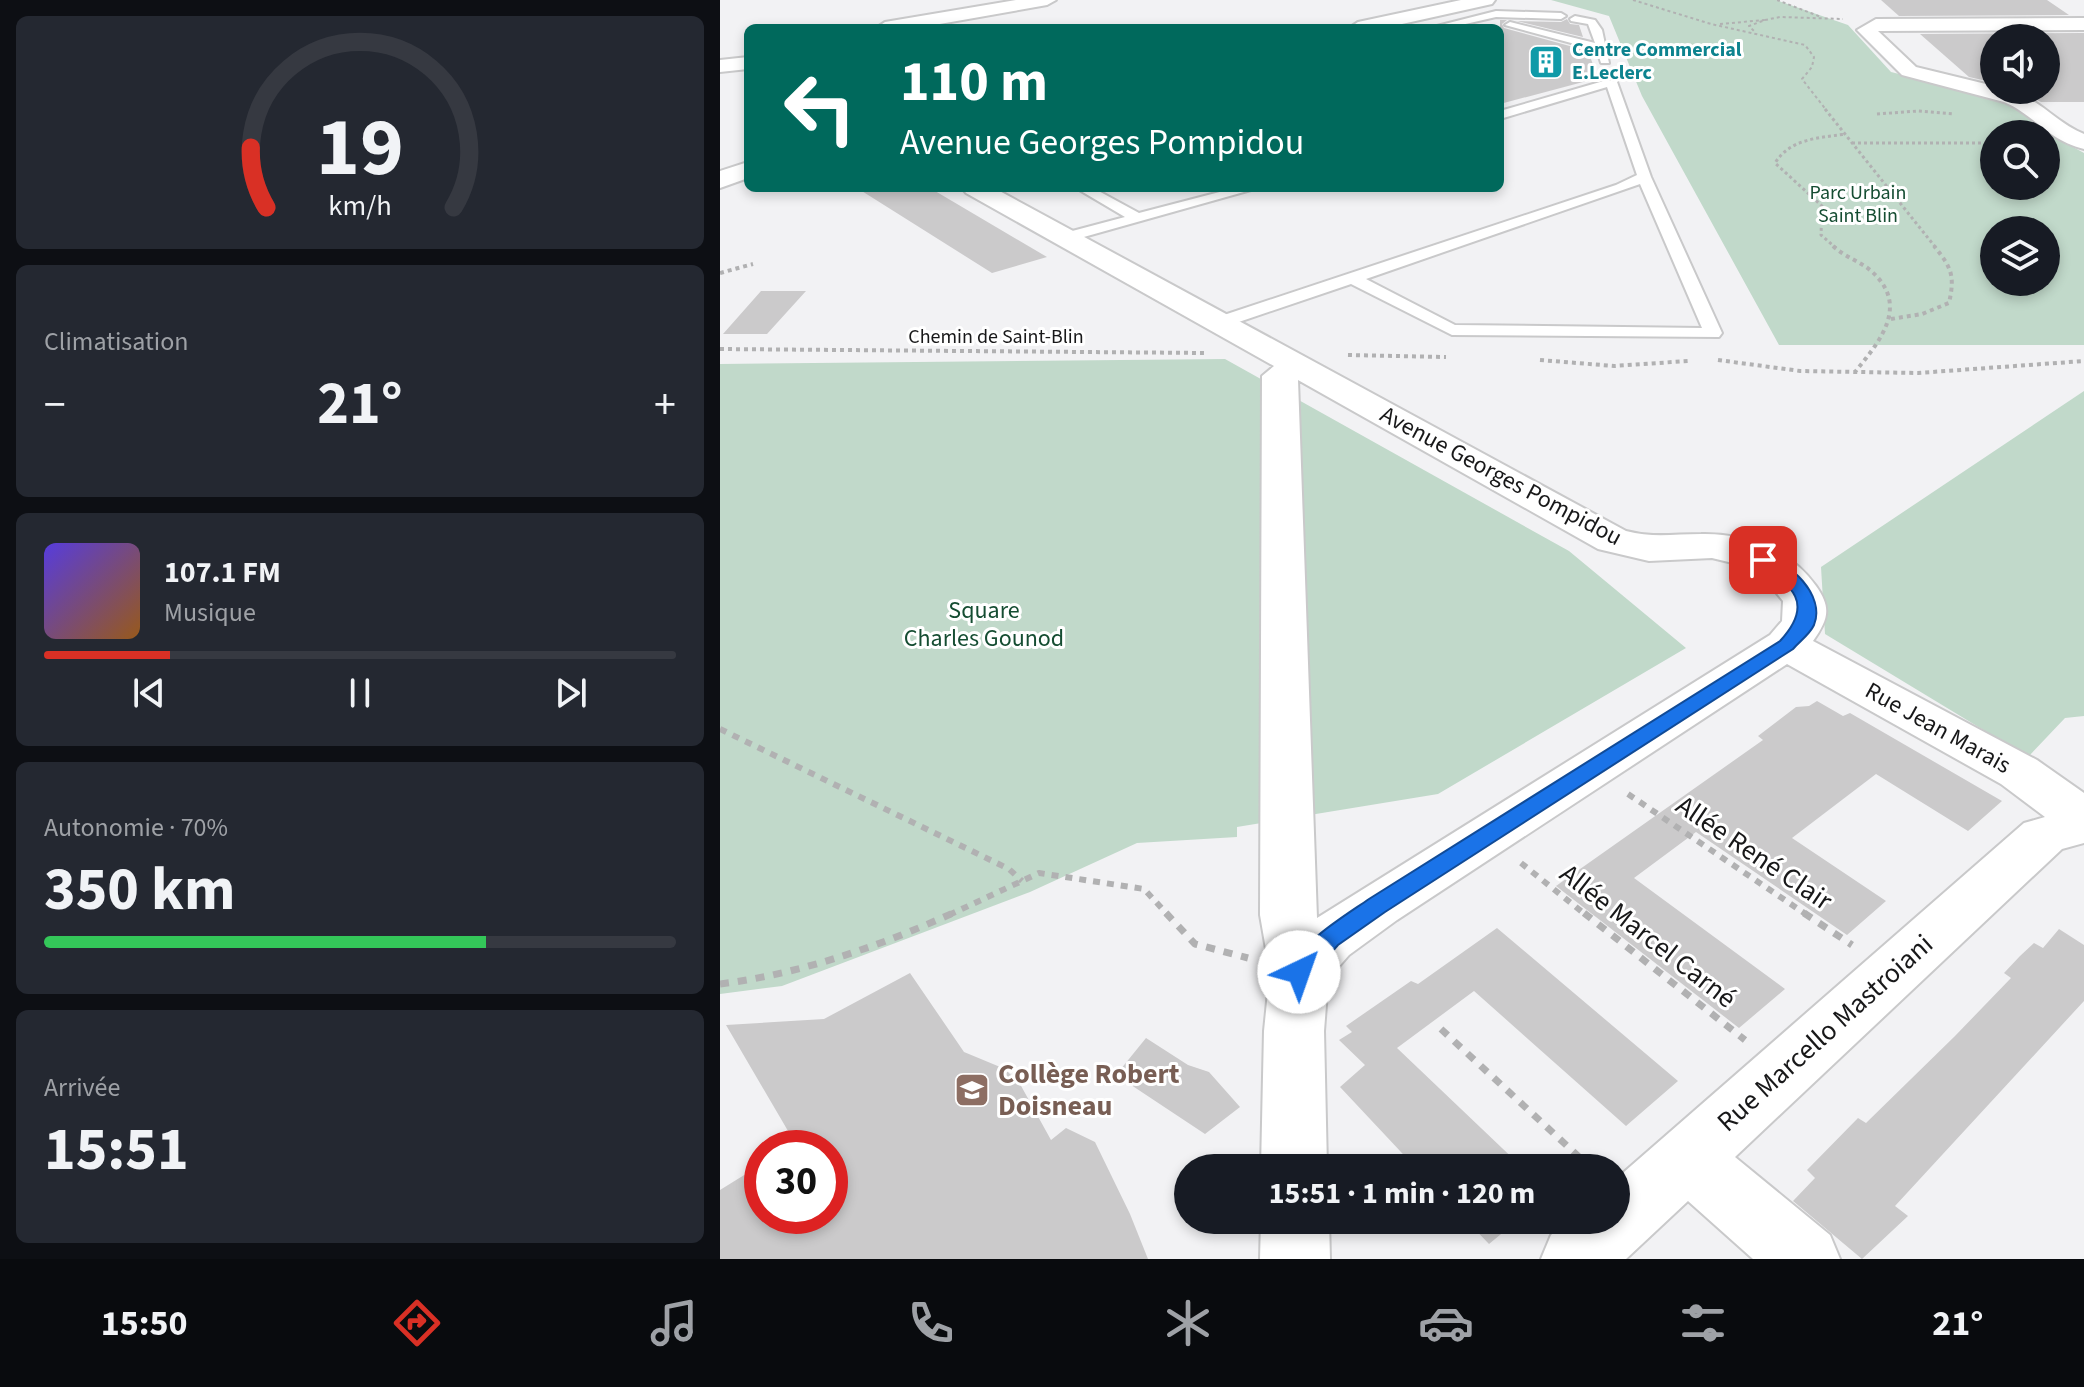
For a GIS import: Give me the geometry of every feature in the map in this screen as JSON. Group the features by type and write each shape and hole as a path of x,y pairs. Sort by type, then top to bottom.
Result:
{"street":[{"path":"936,24 1047,0"},
{"path":"1384,24 1483,9"},
{"path":"2084,24 1876,25 1866,30 1909,71 2012,97 2024,102 2058,131 2084,142"},
{"path":"720,55 744,58"},
{"path":"720,66 744,59"},
{"path":"720,180 744,172"},
{"name":"Avenue Georges Pompidou","path":"982,192 1612,540 1645,548 1730,548 1763,560 1791,577 1808,604 1805,625 1786,645 1329,939 1299,972"},
{"path":"1285,360 1279,376 1288,915 1299,972 1294,1031 1294,1154"},
{"name":"Rue Jean Marais","path":"1786,645 2019,772 2084,821"},
{"name":"Rue Marcello Mastroiani","path":"1576,1259 2043,836 2084,821"},
{"path":"1687,1158 1805,1259"},
{"path":"1295,1234 1295,1259"}],"lane":[{"path":"1483,9 1496,14 1561,16"},
{"path":"1444,24 1483,9 1602,48"},
{"path":"1350,277 1452,330 1713,333 1644,177 1591,22 1575,19"},
{"path":"1504,114 1611,82"},
{"path":"1218,323 1621,188 1644,177"},
{"path":"1090,192 1137,218"},
{"path":"1066,237 1236,192"}],"path":[{"path":"1633,0 1711,24 1805,45 1814,57 1812,67 1802,79 1946,261 1954,280 1949,303 1922,314 1891,319"},
{"path":"1777,0 1826,18"},
{"path":"1711,24 1765,20 1749,26 1755,33"},
{"path":"1877,114 1918,111 1959,114"},
{"path":"1846,134 1791,144 1781,151 1775,163 1822,206 1821,235 1829,244 1869,269 1884,286 1891,319 1882,338 1855,373"},
{"path":"1852,143 1980,143"},
{"path":"720,273 753,264"},
{"name":"Chemin de Saint-Blin","path":"720,349 1285,360 1454,357"},
{"path":"1537,359 1589,368 1630,369 1699,359"},
{"path":"1711,360 1800,371 1855,373 1918,373 2084,361"},
{"path":"720,729 1009,869 1022,881"},
{"name":"Allée René Clair","path":"1590,769 1892,972"},
{"name":"Allée Marcel Carné","path":"1486,836 1783,1071"},
{"path":"720,984 751,980 826,961 924,926 1039,873 1144,889 1195,944 1299,972"},
{"path":"1441,1029 1576,1154"}],"green space":[{"name":"Parc Urbain Saint Blin","path":"1551,0 1776,0 1848,25 1891,72 1980,94 1980,104 2013,104 2032,120 1980,120 1980,200 2060,200 2060,140 2084,153 2084,345 1779,345 1642,96 1609,16"},
{"name":"Square Charles Gounod","path":"1225,359 1569,551 1686,648 1438,794 1237,827 1237,837 1137,843 1030,892 782,986 720,994 720,364"},
{"path":"2084,391 2084,716 2065,718 2028,757 1825,634 1821,567"}],"building":[{"path":"1881,0 2047,0 2069,15 1899,16"},
{"path":"1567,19 1570,24 1579,25 1583,37 1517,21 1561,22"},
{"name":"Centre Commercial E.Leclerc","path":"1504,28 1588,51 1598,78 1504,103"},
{"path":"2060,33 2084,33 2084,102 2060,102"},
{"path":"1920,34 1980,34 1980,79 1969,77"},
{"path":"863,192 937,192 1047,257 992,273"},
{"path":"761,291 806,291 767,334 723,334"},
{"path":"1817,701 1843,716 1850,713 2002,801 1968,831 1876,774 1792,838 1886,901 1847,935 1696,832 1634,878 1785,989 1739,1028 1556,886 1763,740 1758,736 1796,707 1809,706"},
{"path":"1497,928 1678,1081 1626,1126 1474,991 1397,1048 1508,1154 1403,1154 1340,1087 1365,1065 1339,1040 1352,1032 1346,1026 1411,981 1418,984"},
{"path":"2059,929 2084,945 2084,1001 1895,1206 1908,1216 1862,1259 1793,1201 1815,1178 1807,1170 1858,1118 1866,1123 1955,1036 2011,978 2004,973 2020,956 2034,943 2043,948"},
{"path":"910,973 964,1052 1005,1069 1020,1084 1051,1140 1066,1128 1095,1142 1148,1259 720,1259 720,1190 744,1175 744,1234 848,1234 848,1130 787,1130 726,1025 824,1019"},
{"path":"1146,1038 1188,1065 1209,1072 1240,1107 1205,1134 1116,1075"},
{"path":"1479,1234 1501,1234 1489,1244"}],"place":[{"name":"Centre Commercial E.Leclerc","path":"1546,62"},
{"name":"Collège Robert Doisneau","path":"972,1090"}],"route":[{"path":"1299,972 1329,939 1377,905 1786,645 1805,625 1808,604 1791,577 1763,560"}]}
